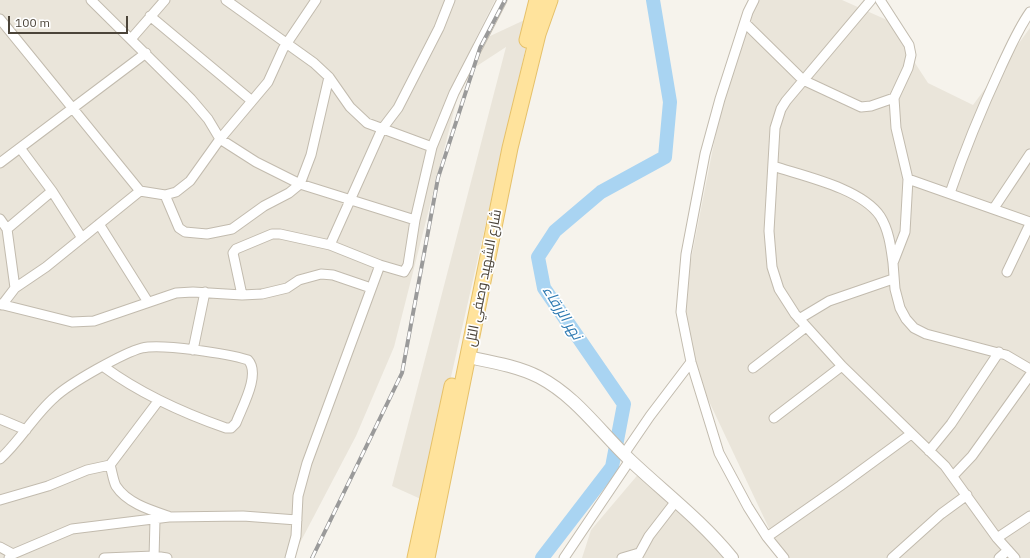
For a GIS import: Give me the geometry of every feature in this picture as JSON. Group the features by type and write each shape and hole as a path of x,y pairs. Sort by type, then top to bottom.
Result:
{"main road":[{"name":"شارع الشهيد وصفي التل","path":"415,558 533,12 537,0"},
{"name":"شارع الشهيد وصفي التل","path":"427,558 510,148 538,34 550,0"}],"street":[{"path":"91,0 192,99 208,119 220,139 256,162 300,184 415,220"},
{"path":"131,38 165,0"},
{"path":"226,0 287,42 329,77 359,117 367,123 432,148"},
{"path":"0,20 140,191 165,195 176,192 190,180 220,139 270,78 277,59 287,42 316,0"},
{"path":"330,244 382,129 398,108 439,28 450,0"},
{"path":"242,295 233,256 236,249 272,234 280,234 330,244 380,265 401,272 405,270 432,148 454,93 502,0"},
{"path":"754,0 712,124 698,184 689,233 682,283 681,312 691,362 719,453 734,482 767,537 784,558"},
{"path":"871,0 786,101 777,120 774,136 769,231 772,267 779,289 799,319 842,366 953,476 978,513 997,538 1015,558"},
{"path":"880,0 911,50 910,64 894,98 896,128 908,179 905,232 893,263"},
{"path":"950,193 966,147 986,100 1020,27 1030,12"},
{"path":"150,16 252,101"},
{"path":"745,23 803,80 861,107 871,106 894,98"},
{"path":"0,163 73,110 146,54"},
{"path":"165,195 179,228 185,232 207,234 232,229 264,206 289,193 300,184 311,155 329,77"},
{"path":"20,148 52,191 82,238"},
{"path":"994,208 1030,154"},
{"path":"773,166 846,191 873,208 884,224 890,244 893,263 893,279 900,308 914,328 937,338 999,352 1011,357 1030,369"},
{"path":"908,179 994,208 1030,223 1007,272"},
{"path":"7,229 52,191"},
{"path":"140,191 82,238 15,288 1,304 72,322 83,322 94,321 176,293 205,292 242,295 272,292 287,288 305,278 320,274 333,275 371,288"},
{"path":"0,220 7,229 15,288"},
{"path":"99,224 148,302"},
{"path":"290,558 296,536 298,496 307,463 380,265"},
{"path":"799,319 828,301 893,279"},
{"path":"193,350 205,292"},
{"path":"753,368 806,327"},
{"path":"0,459 54,397 68,387 104,367 132,352 143,348 156,346 193,350 243,359 248,360 254,370 253,378 234,426 226,428 191,416 159,400 119,378 104,367"},
{"path":"929,451 951,424 999,352"},
{"path":"468,357 515,368 538,376 571,398 624,454 703,525 732,558"},
{"path":"564,558 624,454 650,416 691,362"},
{"path":"774,418 842,366"},
{"path":"953,476 972,456 1030,375"},
{"path":"0,500 48,486 87,470 110,465 159,400"},
{"path":"0,419 26,430"},
{"path":"767,537 911,434"},
{"path":"110,465 116,485 132,501 169,517"},
{"path":"892,558 940,514 967,495"},
{"path":"622,558 638,556 649,536 676,501"},
{"path":"0,546 11,556 72,529 155,520 169,517 243,516 297,520"},
{"path":"997,538 1030,516"},
{"path":"154,557 155,520"},
{"path":"999,558 1008,550"},
{"path":"104,558 167,558"}],"shaded area":[{"path":"0,0 495,0 473,44 533,16 423,500 392,486 506,47 463,75 394,347 356,436 292,558 0,558"},
{"path":"755,0 842,0 887,20 928,83 973,105 1030,28 1030,558 783,558 698,378 683,300 725,87"},
{"path":"641,471 727,558 582,558 591,530"}],"waterway":[{"name":"نهر الزرقاء","path":"542,558 612,467 624,404 544,288 538,257 555,231 601,192 665,157 670,102 653,0"}],"railway":[{"path":"312,558 402,373 438,178 480,48 505,0"}]}
